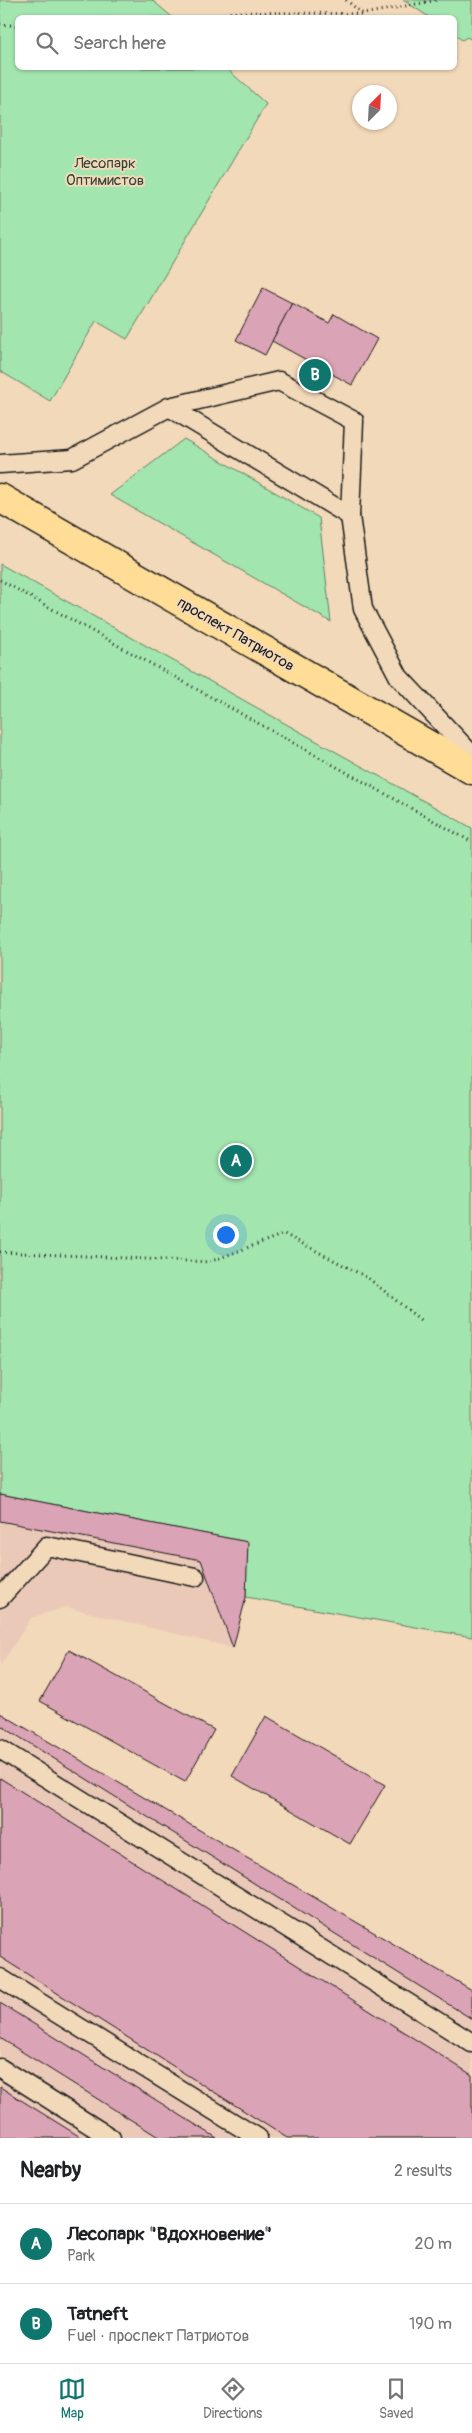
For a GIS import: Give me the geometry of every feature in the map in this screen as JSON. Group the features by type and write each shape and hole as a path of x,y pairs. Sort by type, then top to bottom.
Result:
{"highway":[{"name":"проспект Патриотов","path":"0,498 472,770"}],"lane":[{"path":"0,464 72,459 169,407 279,381 354,421 350,516 363,609 398,677 472,755"},
{"path":"169,407 350,516"},
{"path":"0,1598 47,1546 195,1577"},
{"path":"0,1748 472,2042"},
{"path":"0,1978 258,2138"},
{"path":"0,2068 111,2138"}],"path":[{"path":"346,0 364,14"},
{"path":"224,15 232,12 364,14 438,0"},
{"path":"0,24 15,26"},
{"path":"0,580 472,842"},
{"path":"0,1252 209,1262 284,1234 368,1278 423,1322"}],"shaded area":[{"path":"0,1494 248,1542 246,1597 233,1648 66,1607 31,1618 0,1666"},
{"path":"0,1713 472,2000 472,2138 0,2138"}],"green space":[{"name":"Лесопарк Оптимистов","path":"0,0 152,0 170,15 15,15 15,70 228,70 266,104 127,339 96,321 50,401 0,371"},
{"path":"403,0 472,0 472,40 467,37 462,40 457,36 457,15 426,15"},
{"path":"184,439 319,518 331,622 110,495"},
{"path":"0,564 472,828 472,1637 246,1597 247,1542 0,1494"}],"building":[{"path":"263,288 292,303 265,355 236,340"},
{"path":"292,303 329,323 334,314 377,339 352,385 272,341"},
{"path":"0,1494 248,1542 246,1597 233,1648 201,1560 0,1521"},
{"path":"69,1650 214,1730 185,1782 40,1701"},
{"path":"0,1713 472,1990 472,2019 0,1725"},
{"path":"266,1716 385,1785 350,1844 232,1776"},
{"path":"0,1778 472,2075 472,2138 287,2138 0,1957"},
{"path":"0,2003 217,2138 160,2138 0,2038"},
{"path":"0,2087 82,2138 0,2138"}],"place":[{"name":"Tatneft","path":"315,375"},
{"name":"Лесопарк \"Вдохновение\"","path":"236,1161"}]}
